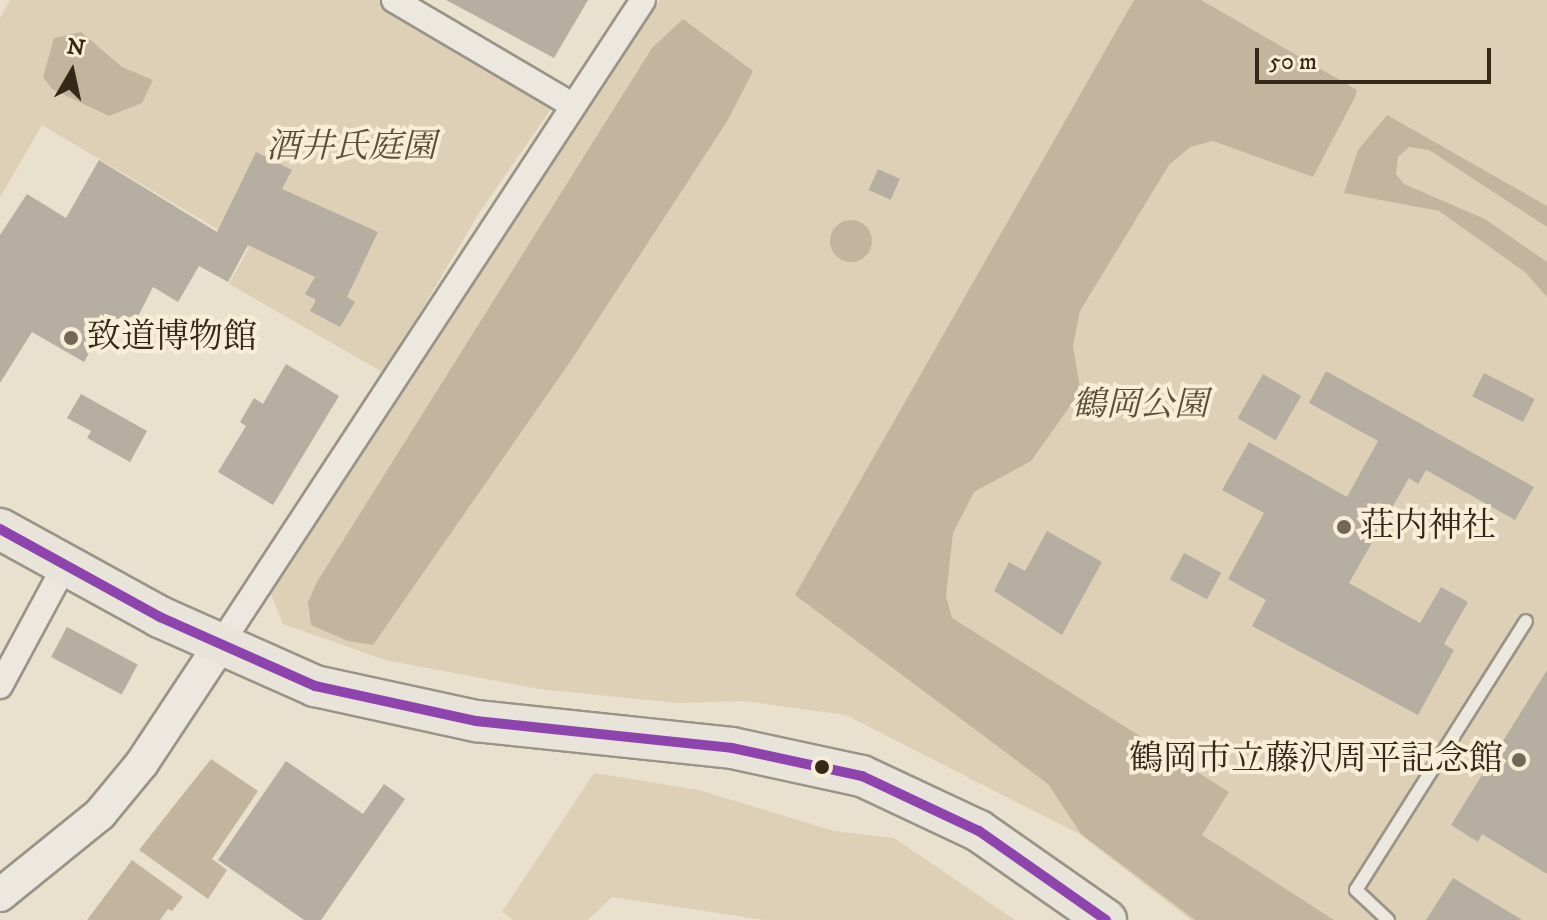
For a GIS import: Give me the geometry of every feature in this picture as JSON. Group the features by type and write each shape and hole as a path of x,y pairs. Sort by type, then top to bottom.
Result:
{"main road":[{"path":"0,529 64,567 220,645 315,686 422,712 732,748 862,776 979,831 1106,920"}],"street":[{"path":"394,0 572,105"},
{"path":"0,895 100,814 142,763 643,0"},
{"path":"0,686 64,567"}],"lane":[{"path":"1388,920 1356,890 1526,621"}],"green space":[{"name":"酒井氏庭園","path":"10,0 381,0 555,103 479,213 384,373 229,284 249,248 42,125 0,197 0,18"},
{"name":"鶴岡公園","path":"660,0 1547,0 1547,920 1191,920 1079,834 846,715 744,701 678,703 539,689 385,660 283,624 271,594 291,557"},
{"path":"594,773 699,790 834,831 894,838 1015,920 764,920 612,897 588,920 513,920 502,912"}],"shaded area":[{"path":"1134,0 1201,0 1357,90 1355,97 1313,177 1213,141 1190,147 1169,165 1080,311 1073,346 1080,388 1073,402 1031,461 974,492 953,533 946,596 952,618 1229,792 1202,835 1334,920 1195,920 1081,834 1048,784 795,595"},
{"path":"683,19 753,71 728,120 570,362 373,645 348,641 311,625 308,602 317,582 652,48"},
{"path":"81,32 122,67 153,80 142,103 109,116 52,89 43,77 54,38"},
{"path":"1387,115 1547,206 1547,227 1429,150 1409,147 1398,157 1396,174 1404,184 1485,219 1547,262 1547,297 1525,272 1439,211 1344,193 1358,150"},
{"path":"851,220 866,226 872,241 866,256 851,262 836,256 830,241 836,226"},
{"path":"211,759 258,791 212,859 227,870 208,899 139,850"},
{"path":"132,860 183,897 160,920 87,920"}],"building":[{"path":"446,0 588,0 554,58"},
{"path":"256,152 292,170 282,189 378,232 347,297 355,302 340,327 310,311 316,300 305,294 315,277 248,245 228,282 199,266 178,302 153,287 129,334 107,322 84,362 32,332 0,383 0,235 27,194 66,218 99,160 217,232"},
{"path":"878,169 900,179 891,200 869,190"},
{"path":"286,364 339,396 273,505 218,472 246,426 240,422 254,398 263,404"},
{"path":"1326,371 1534,487 1515,520 1426,470 1418,484 1409,478 1349,583 1420,623 1441,587 1468,602 1444,644 1454,650 1418,715 1252,626 1266,600 1228,579 1264,513 1222,490 1249,442 1347,497 1378,441 1309,403"},
{"path":"1484,373 1535,399 1523,422 1472,396"},
{"path":"1263,374 1301,396 1276,440 1238,418"},
{"path":"81,394 147,431 130,462 87,438 91,431 67,418"},
{"path":"1047,531 1102,562 1062,635 994,591 1009,562 1025,571"},
{"path":"1184,553 1221,573 1207,599 1170,579"},
{"path":"67,627 138,665 122,695 51,657"},
{"name":"鶴岡市立藤沢周平記念館","path":"1547,670 1547,874 1482,834 1478,842 1451,825"},
{"path":"286,761 363,814 384,784 405,799 321,920 304,920 218,860"},
{"path":"1453,878 1522,920 1426,920"}],"transit line":[{"path":"0,529 160,617 315,686 476,721 732,748 862,776 979,831 1106,920"}],"place":[{"name":"致道博物館","path":"71,338"},
{"name":"荘内神社","path":"1344,527"},
{"name":"鶴岡市立藤沢周平記念館","path":"1519,760"}]}
